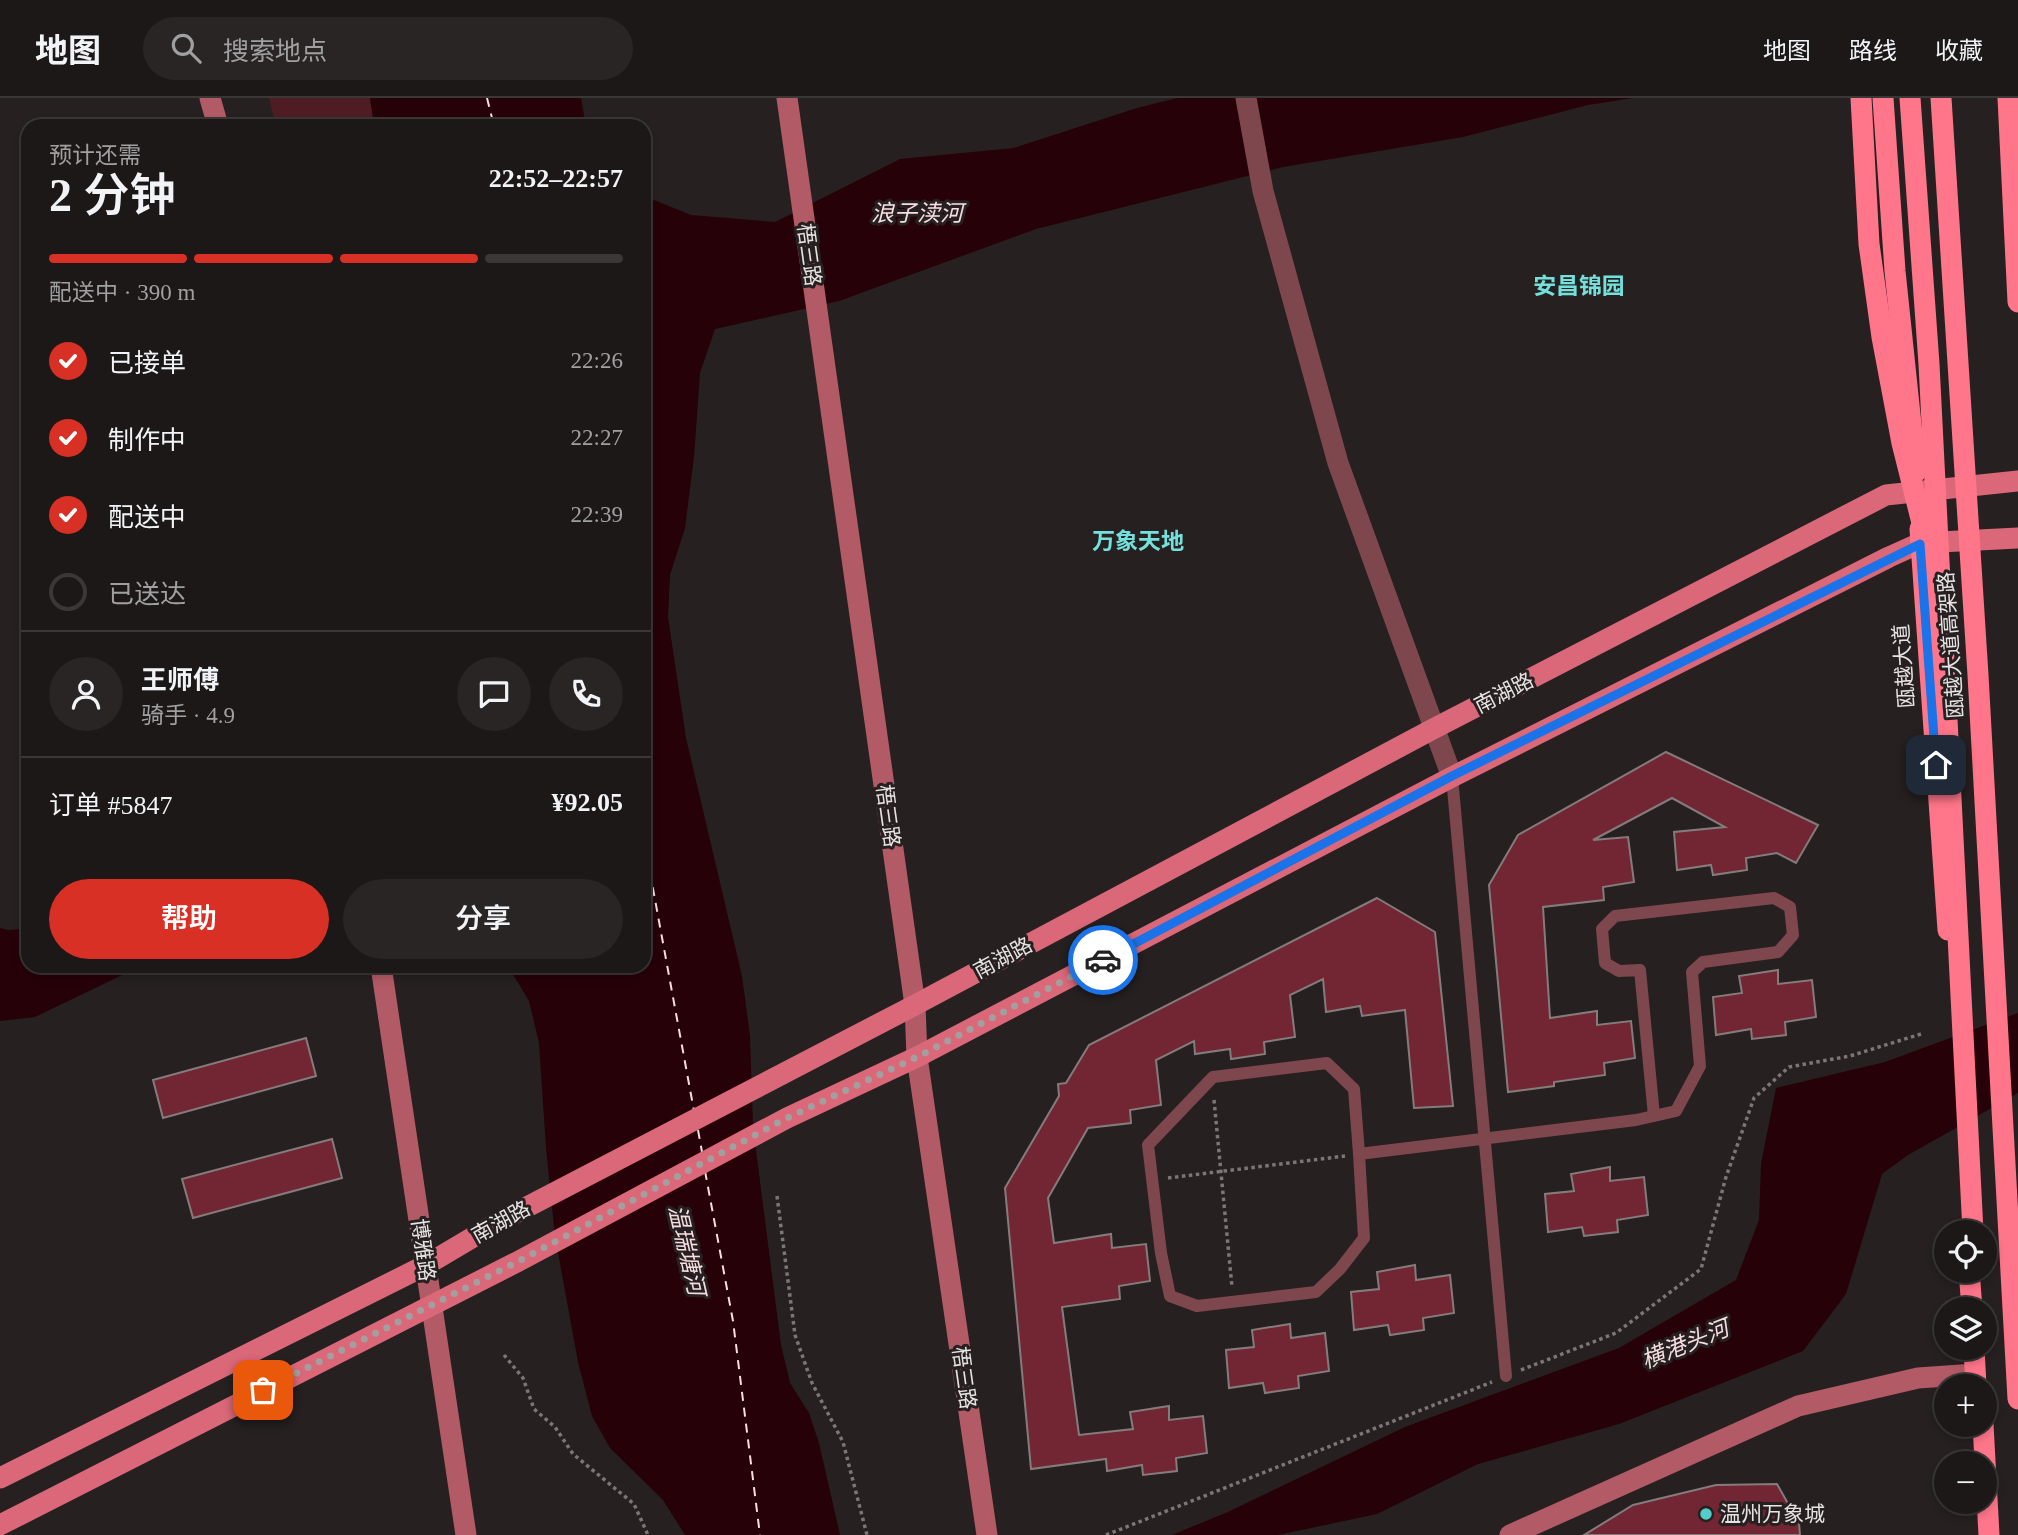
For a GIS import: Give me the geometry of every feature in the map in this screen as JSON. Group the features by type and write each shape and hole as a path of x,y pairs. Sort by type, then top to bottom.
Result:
{"highway":[{"path":"1861,98 1869,244 1882,337 1902,443 1941,596"},
{"name":"瓯越大道","path":"1883,98 1895,271 1918,492 1966,1220"},
{"name":"瓯越大道高架路","path":"1910,98 1941,596 1972,1220"},
{"name":"瓯越大道高架路","path":"1941,98 1979,689 2018,1399"},
{"path":"2008,98 2018,302"},
{"path":"1983,1437 1990,1535"},
{"path":"1988,1514 1990,1535"}],"main road":[{"name":"南湖路","path":"0,1478 426,1265 502,1220 915,1005 1433,729 1886,495 2018,481"},
{"name":"南湖路","path":"0,1524 517,1262 787,1118 917,1057 1452,776 1920,544 2018,538"}],"street":[{"path":"210,98 216,119"},
{"name":"梧三路","path":"787,98 915,1005 917,1057 987,1535"},
{"path":"1246,98 1263,191 1338,463 1452,776"},
{"name":"博雅路","path":"382,973 466,1535"},
{"path":"1510,1535 1798,1406 1918,1378 1934,1379"}],"lane":[{"path":"1452,776 1506,1376"},
{"path":"1359,1154 1484,1140 1654,1116 1676,1111 1700,1066 1692,972 1703,962 1778,952 1793,935 1790,907 1774,898 1615,916 1602,929 1605,963 1619,971 1640,970 1654,1116"},
{"path":"1326,1063 1354,1089 1359,1154 1364,1238 1340,1269 1315,1292 1197,1306 1170,1296 1161,1253 1148,1144 1213,1077 1326,1063"}],"path":[{"path":"1106,1535 1616,1333 1701,1269 1726,1177 1754,1098 1789,1067 1850,1056 1921,1034"},
{"path":"1213,1077 1233,1302"},
{"path":"1152,1180 1359,1154"},
{"path":"777,1196 794,1335 812,1382 844,1442 867,1535"},
{"path":"504,1355 523,1378 534,1409 555,1427 573,1454 635,1504 648,1535"}],"shaded area":[{"path":"269,98 370,98 373,119 274,119"}],"water":[{"path":"370,98 581,98 585,119 373,119"},
{"path":"1177,98 1633,98 1588,105 1463,137 1283,167 1036,229 839,301 715,329 700,373 694,457 685,528 670,575 668,617 686,738 742,976 750,1036 753,1127 781,1345 790,1383 809,1413 819,1443 840,1535 685,1535 663,1500 610,1448 592,1416 578,1362 555,1236 539,1043 529,1001 512,973 651,973 651,199 691,215 775,222 900,159 1014,148 1137,108"},
{"path":"0,928 21,929 21,973 126,973 35,1017 0,1021"},
{"name":"横港头河","path":"2018,1013 2018,1093 1908,1155 1882,1174 1846,1294 1803,1351 1619,1424 1478,1464 1377,1514 1278,1535 1172,1535 1228,1512 1405,1427 1619,1348 1736,1280 1759,1220 1761,1164 1776,1088 1885,1062"}],"building":[{"path":"1666,752 1818,825 1796,863 1777,853 1746,858 1747,870 1713,875 1711,865 1677,870 1674,832 1725,827 1672,798 1593,840 1628,837 1634,882 1603,887 1604,900 1543,907 1550,1018 1597,1011 1597,1025 1631,1021 1635,1058 1604,1063 1605,1075 1508,1092 1489,885 1518,835"},
{"path":"1377,898 1435,932 1453,1106 1414,1108 1405,1010 1362,1016 1360,1006 1326,1012 1323,979 1290,995 1295,1037 1264,1042 1265,1054 1231,1059 1230,1049 1195,1054 1194,1041 1156,1060 1161,1105 1130,1110 1131,1123 1088,1128 1048,1198 1054,1243 1111,1234 1112,1248 1146,1244 1150,1281 1119,1286 1120,1299 1062,1307 1079,1435 1133,1429 1130,1412 1169,1406 1169,1420 1203,1416 1207,1453 1176,1458 1177,1471 1143,1475 1142,1465 1107,1471 1106,1459 1031,1469 1005,1188 1059,1096 1058,1084 1066,1083 1089,1045"},
{"path":"1778,970 1778,984 1812,980 1816,1017 1785,1022 1786,1035 1752,1039 1751,1029 1716,1035 1713,997 1742,993 1739,976"},
{"path":"306,1038 316,1076 163,1118 153,1080"},
{"path":"332,1139 342,1178 193,1218 182,1179"},
{"path":"1610,1167 1610,1181 1644,1177 1648,1215 1617,1220 1618,1232 1584,1236 1582,1227 1548,1232 1545,1194 1574,1191 1571,1174"},
{"path":"1415,1265 1416,1280 1450,1275 1454,1313 1423,1318 1424,1330 1390,1335 1388,1325 1354,1330 1351,1292 1379,1289 1377,1272"},
{"path":"1290,1324 1291,1338 1325,1333 1329,1371 1298,1376 1299,1388 1265,1393 1263,1383 1229,1388 1226,1350 1254,1347 1252,1330"},
{"name":"温州万象城","path":"1777,1484 1799,1523 1800,1535 1584,1535 1633,1505 1716,1485"}],"ferry route":[{"path":"487,98 492,119"},
{"path":"651,878 694,1111"},
{"path":"698,1130 702,1152"},
{"path":"705,1171 733,1321 760,1535"}],"way so far":[{"path":"263,1390 517,1262 787,1118 917,1057 1103,960"}],"place":[{"name":"温州万象城","path":"1706,1514"}],"district":[{"name":"安昌锦园","path":"1579,286"},
{"name":"万象天地","path":"1138,541"}],"route":[{"path":"1103,960 1452,776 1920,544 1936,765"}],"water label":[{"name":"浪子渎河","path":"917,213"},
{"name":"温瑞塘河","path":"687,1250"}]}
